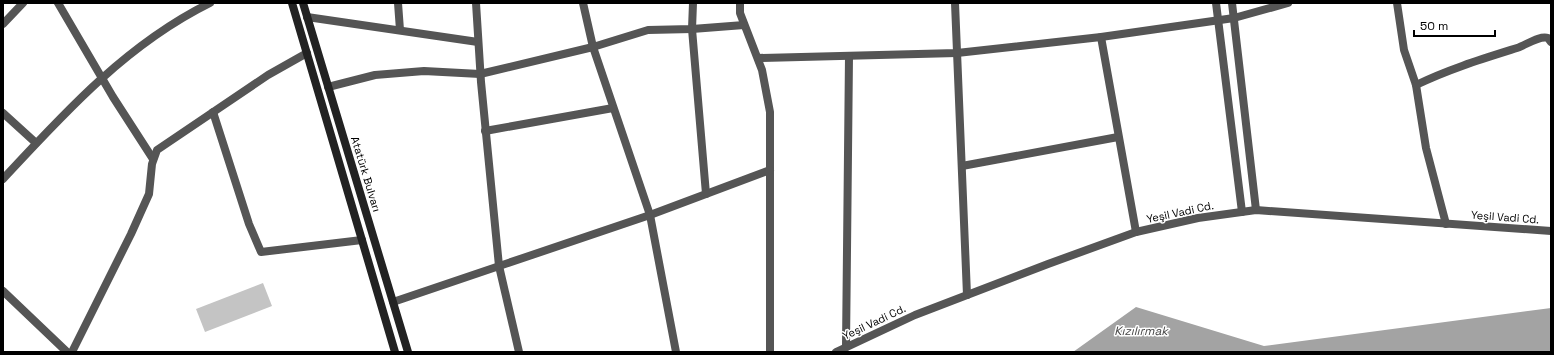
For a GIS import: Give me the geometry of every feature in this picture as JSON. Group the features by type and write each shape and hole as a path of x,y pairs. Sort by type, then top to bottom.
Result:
{"main road":[{"name":"Atatürk Bulvarı","path":"292,3 395,352"},
{"name":"Atatürk Bulvarı","path":"303,3 408,352"}],"street":[{"path":"3,24 23,3"},
{"path":"58,3 153,159"},
{"path":"3,179 36,143 102,77 166,28 210,3"},
{"path":"398,3 400,30"},
{"path":"476,3 480,74 499,266 519,352"},
{"path":"583,3 593,47 650,215 676,352"},
{"path":"693,3 692,30 706,194"},
{"path":"740,3 740,13 762,70 770,112 770,352"},
{"path":"955,3 967,295"},
{"path":"1216,3 1242,212"},
{"path":"1232,3 1256,210"},
{"path":"758,58 957,53 1101,37 1234,18 1288,3"},
{"path":"1397,3 1404,50 1416,85 1426,148 1446,224"},
{"path":"307,17 478,42"},
{"path":"328,87 375,75 424,71 480,74 593,47 648,30 692,30 744,25"},
{"path":"1101,37 1136,232"},
{"path":"1416,85 1462,65 1519,47 1543,37 1548,38 1551,42"},
{"path":"72,352 131,234 149,194 153,159 157,150 268,75 307,53"},
{"path":"846,347 849,56"},
{"path":"486,132 613,108"},
{"path":"213,112 249,224 261,252 362,240"},
{"path":"3,113 36,143"},
{"path":"962,166 1118,137"},
{"path":"393,302 650,215 770,170"},
{"name":"Yeşil Vadi Cd.","path":"836,352 915,315 1136,232 1198,218 1256,210 1551,231"},
{"path":"3,291 67,352"}],"water":[{"name":"Kızılırmak","path":"1136,307 1264,346 1551,308 1551,352 1073,352"}],"building":[{"path":"263,283 272,306 205,332 196,309"}]}
